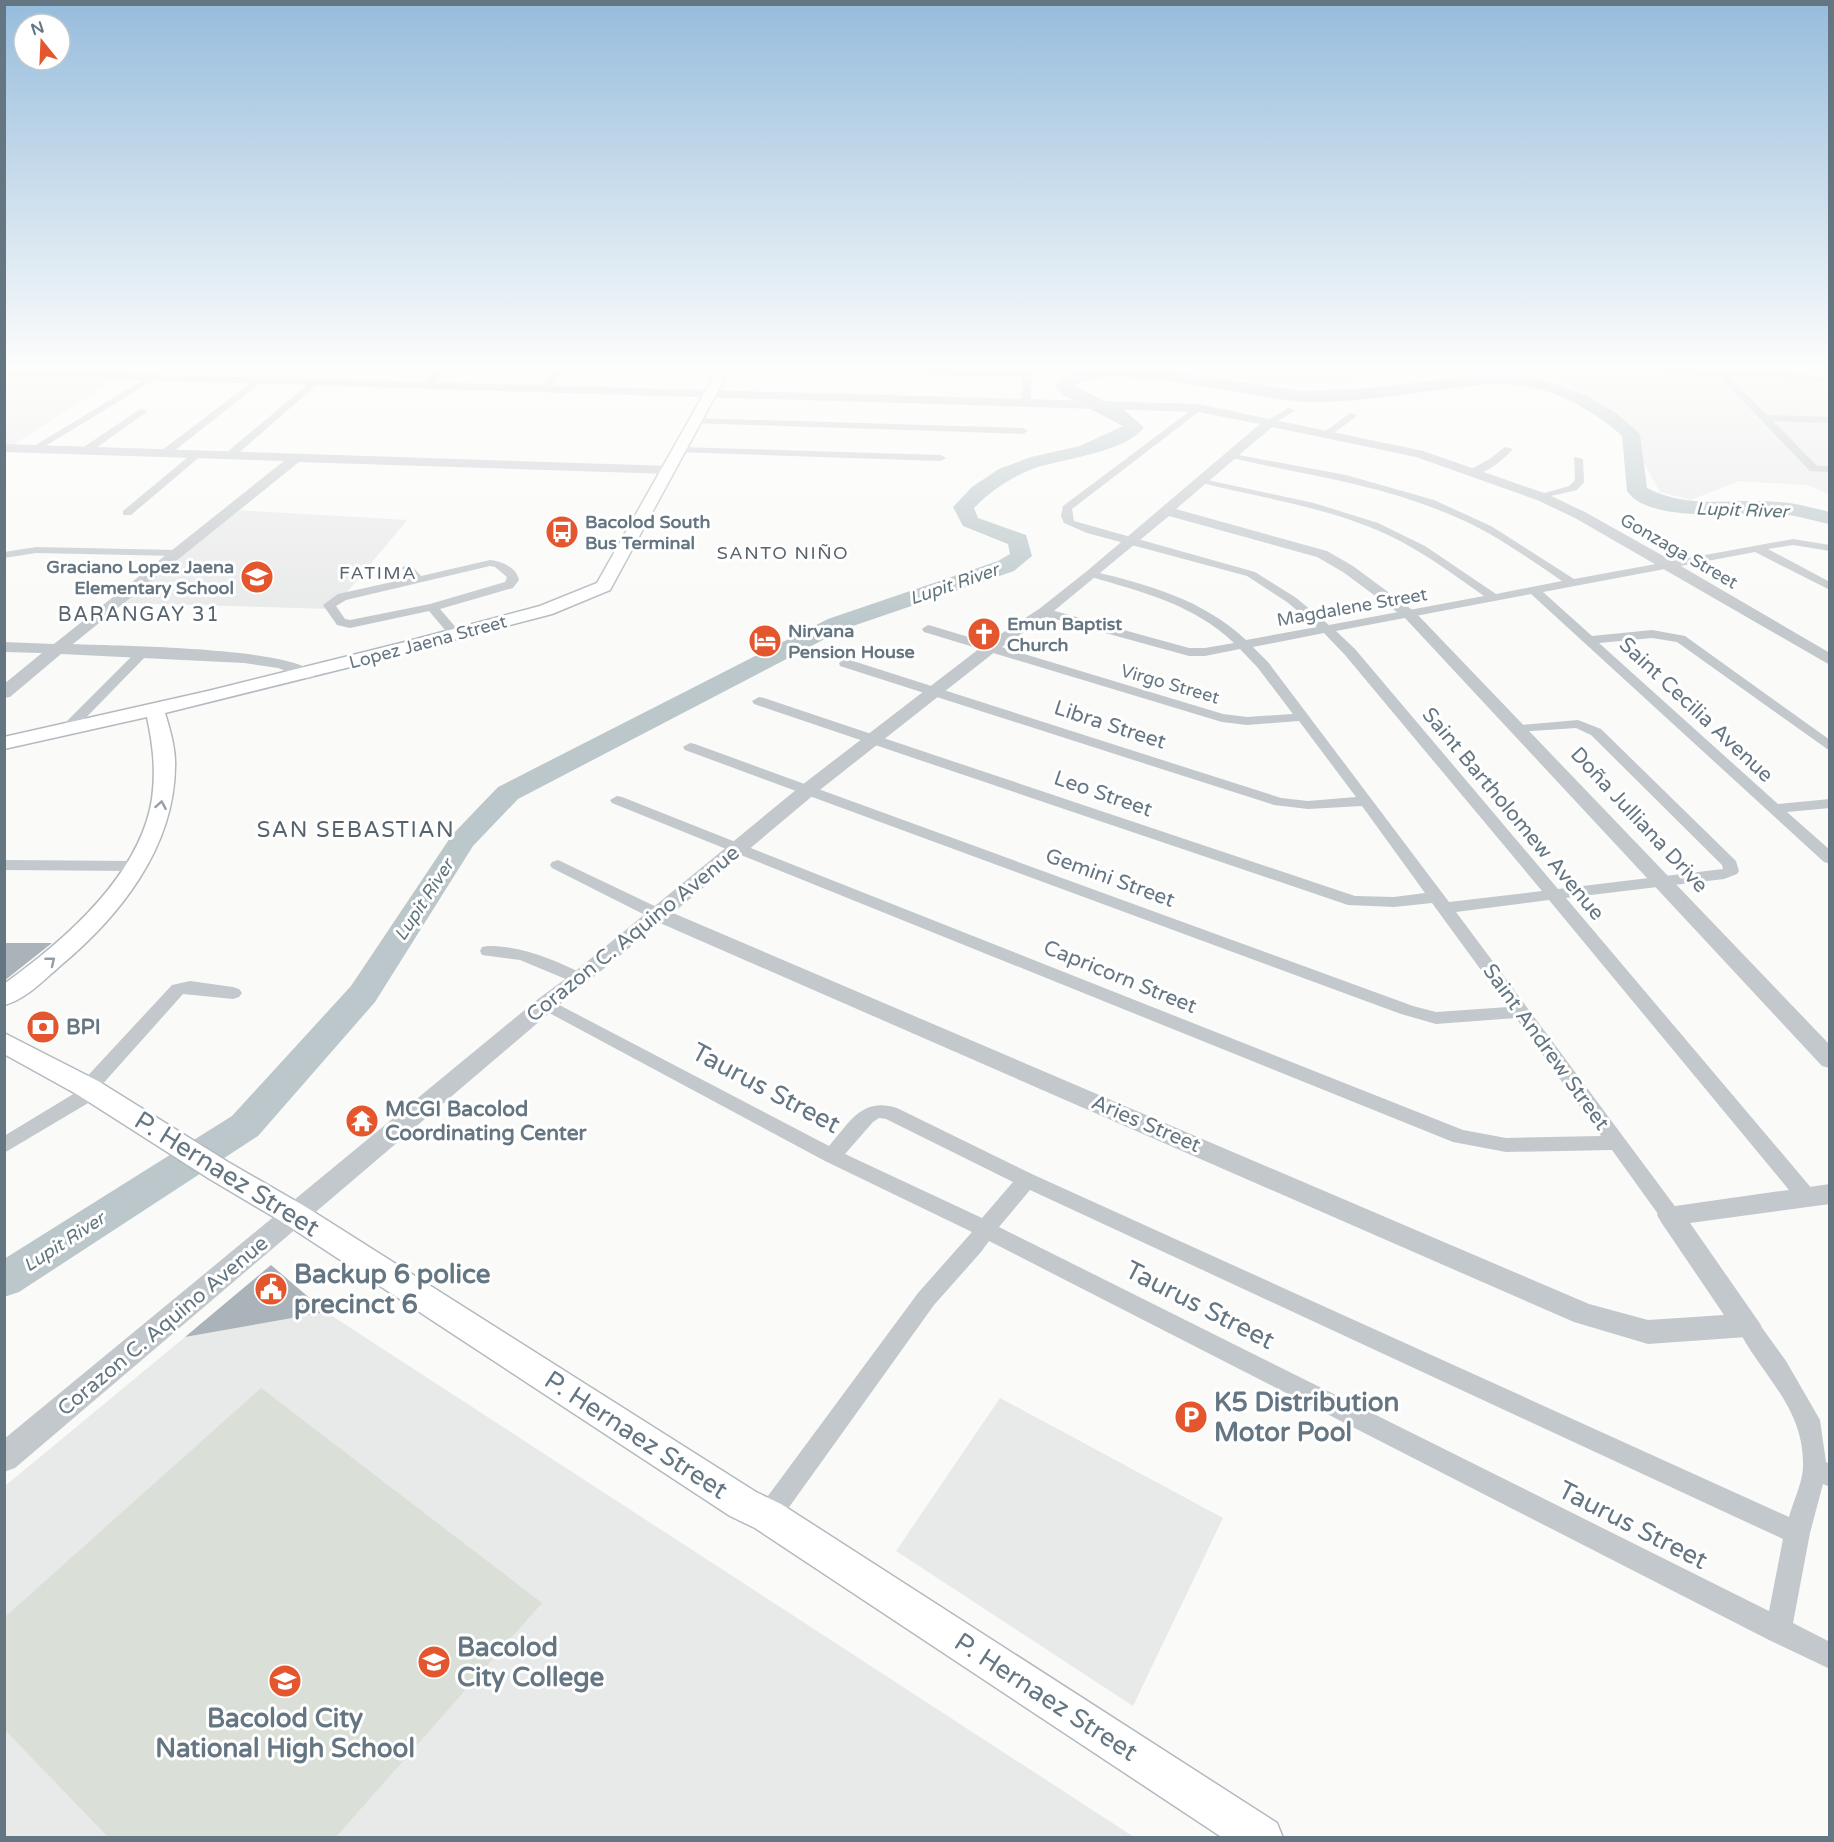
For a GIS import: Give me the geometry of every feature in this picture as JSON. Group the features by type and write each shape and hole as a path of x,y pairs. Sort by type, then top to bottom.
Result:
{"main road":[{"name":"Lopez Jaena Street","path":"4,743 155,711 307,674 565,604 604,585 679,453"},
{"path":"4,998 67,948 105,908 148,847 162,804 165,765 155,711"},
{"name":"P. Hernaez Street","path":"4,1042 90,1089 218,1170 295,1215 674,1460 744,1504 768,1516 1262,1838"}],"street":[{"path":"165,453 670,470"},
{"path":"777,453 941,458"},
{"name":"Saint Bartholomew Avenue","path":"1139,453 1067,508 1066,516 1069,522 1251,574 1295,602 1327,630 1350,652 1553,896 1818,1195"},
{"name":"Corazon C. Aquino Avenue","path":"4,1458 546,1005 739,849 809,789 990,648 1044,612 1234,453"},
{"name":"Gonzaga Street","path":"1414,453 1542,497 1580,515 1830,660"},
{"path":"1474,472 1503,453"},
{"path":"1798,453 1814,469 1830,469"},
{"path":"127,513 198,454"},
{"path":"1232,455 1362,481 1426,501 1458,514 1492,532 1574,584"},
{"path":"4,693 296,458"},
{"path":"1542,497 1573,488 1580,480 1578,459"},
{"path":"1202,480 1322,508 1376,525 1419,547 1495,598"},
{"name":"Doña Julliana Drive","path":"1167,511 1322,554 1348,569 1410,615 1830,1060"},
{"name":"Magdalene Street","path":"1044,612 1189,651 1218,650 1793,542 1830,548"},
{"path":"1757,548 1830,587"},
{"path":"4,555 29,550 177,553"},
{"path":"490,563 498,564 513,576 509,585 432,607 350,624 341,622 329,605 342,597 490,563"},
{"path":"408,568 418,580"},
{"name":"Saint Andrew Street","path":"1092,574 1198,609 1215,620 1263,665 1366,801 1670,1215 1778,1368 1808,1420 1822,1472 1797,1533 1778,1631"},
{"name":"Saint Cecilia Avenue","path":"1535,591 1830,859"},
{"path":"432,607 455,634"},
{"name":"Virgo Street","path":"927,629 1222,718 1247,722 1302,717"},
{"path":"1590,640 1652,634 1681,639 1830,747"},
{"path":"4,648 144,651 268,660 293,666 307,674"},
{"path":"67,729 144,651"},
{"name":"Libra Street","path":"845,663 1279,802 1308,805 1366,801"},
{"name":"Leo Street","path":"759,700 1354,902 1441,903 1553,896 1731,871 1730,864 1596,732 1578,724 1520,729"},
{"name":"Gemini Street","path":"690,747 1407,1010 1436,1018 1520,1012"},
{"name":"Capricorn Street","path":"617,800 1460,1137 1506,1145 1616,1143"},
{"path":"1773,809 1830,803"},
{"path":"4,865 136,866"},
{"name":"Aries Street","path":"558,865 657,914 1584,1314 1648,1332 1747,1325"},
{"path":"488,951 505,950 528,955 580,979"},
{"path":"4,1146 90,1089 178,989 190,987 233,993"},
{"name":"Taurus Street","path":"546,1005 832,1156 986,1229 1830,1656"},
{"path":"832,1156 866,1117 876,1111 890,1113 1027,1180 1797,1533"},
{"path":"768,1516 919,1308 974,1246 1027,1180"},
{"path":"1670,1215 1818,1195"}],"shaded area":[{"path":"1641,453 1829,453 1829,494 1808,485 1739,481 1691,500 1660,492"},
{"name":"Graciano Lopez Jaena Elementary School","path":"235,510 407,520 333,609 121,603"},
{"name":"Bacolod City College","path":"326,1312 1134,1837 5,1838 5,1486 185,1337"},
{"name":"Bacolod City National High School","path":"261,1388 542,1603 336,1837 108,1837 5,1730 5,1617"},
{"path":"1000,1398 1223,1518 1133,1706 896,1551"}],"building":[{"path":"4,943 52,943 4,981"},
{"name":"Backup 6 police precinct 6","path":"271,1265 326,1312 185,1337"}],"waterway":[{"name":"Lupit River","path":"4,1280 245,1126 363,994 462,841 508,793 836,624 1006,566 1021,556 1018,540 970,522 963,507 988,485 1016,468 1076,453"},
{"name":"Lupit River","path":"1633,453 1637,491 1656,501 1693,509 1780,508 1830,518"}],"place":[{"name":"Bacolod South Bus Terminal","path":"562,532"},
{"name":"Graciano Lopez Jaena Elementary School","path":"257,577"},
{"name":"Emun Baptist Church","path":"984,634"},
{"name":"Nirvana Pension House","path":"765,641"},
{"name":"BPI","path":"43,1027"},
{"name":"MCGI Bacolod Coordinating Center","path":"362,1121"},
{"name":"Backup 6 police precinct 6","path":"271,1289"},
{"name":"K5 Distribution Motor Pool","path":"1191,1417"},
{"name":"Bacolod City College","path":"434,1662"},
{"name":"Bacolod City National High School","path":"285,1681"}],"district":[{"name":"SANTO NIÑO","path":"783,553"},
{"name":"FATIMA","path":"378,573"},
{"name":"BARANGAY 31","path":"139,615"},
{"name":"SAN SEBASTIAN","path":"356,830"}]}
